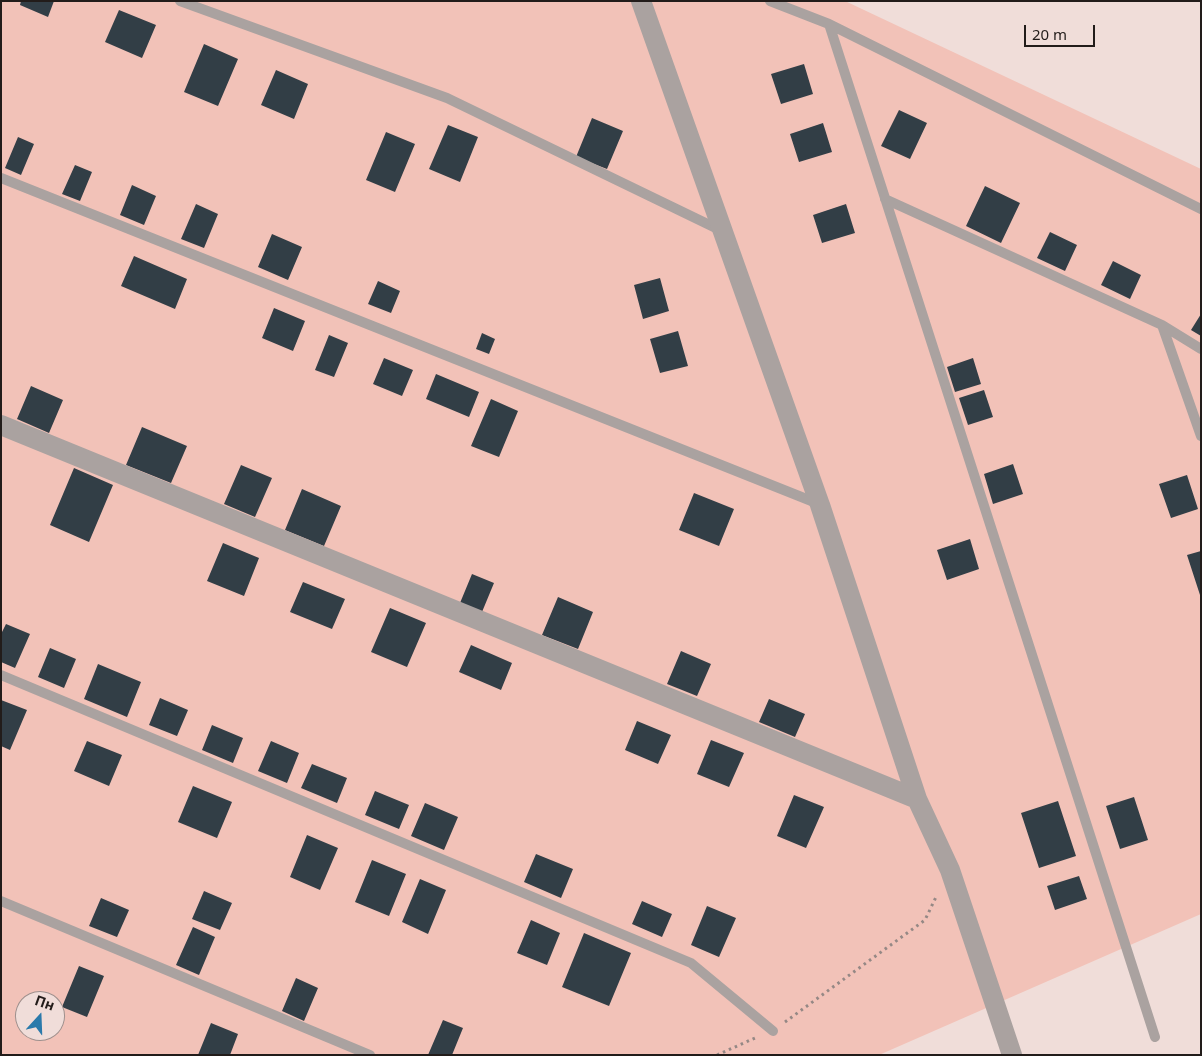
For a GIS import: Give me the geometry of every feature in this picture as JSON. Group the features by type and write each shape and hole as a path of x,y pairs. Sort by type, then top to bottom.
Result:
{"street":[{"path":"641,1 820,505 917,799 950,870 1012,1055"},
{"path":"1,425 917,799"}],"lane":[{"path":"180,1 447,98 723,232"},
{"path":"770,1 828,24 1201,209"},
{"path":"828,24 1155,1037"},
{"path":"1,178 820,505"},
{"path":"885,199 1162,325 1201,349"},
{"path":"1162,325 1201,436"},
{"path":"1,675 691,963 773,1031"},
{"path":"1,901 370,1055"}],"path":[{"path":"717,1055 773,1031 926,920 950,870"}],"shaded area":[{"path":"1,1 845,1 1201,169 1201,914 879,1055 1,1055"}],"building":[{"path":"21,1 54,1 48,17 20,5"},
{"path":"119,10 156,25 142,58 105,42"},
{"path":"204,44 238,59 218,106 184,92"},
{"path":"804,64 813,94 781,104 771,74"},
{"path":"276,70 308,84 294,119 261,105"},
{"path":"899,110 927,123 910,159 881,146"},
{"path":"592,118 623,131 607,169 576,157"},
{"path":"823,123 832,152 799,162 790,134"},
{"path":"448,125 478,137 460,182 429,169"},
{"path":"386,132 415,144 395,192 366,180"},
{"path":"18,137 34,144 21,175 5,168"},
{"path":"75,165 92,172 80,201 62,194"},
{"path":"132,185 156,196 144,225 120,215"},
{"path":"985,186 1020,203 1001,243 966,226"},
{"path":"196,204 218,214 204,248 181,239"},
{"path":"846,204 855,233 822,243 813,215"},
{"path":"1050,232 1077,245 1065,271 1037,258"},
{"path":"272,234 302,247 288,280 258,267"},
{"path":"134,256 187,279 175,309 121,286"},
{"path":"1113,261 1141,275 1130,299 1101,285"},
{"path":"660,278 669,311 643,319 634,285"},
{"path":"378,281 400,291 391,313 368,304"},
{"path":"274,308 305,321 293,351 262,338"},
{"path":"1201,314 1201,336 1191,330"},
{"path":"678,331 688,366 660,373 650,339"},
{"path":"482,333 495,339 489,354 476,349"},
{"path":"329,335 348,343 334,377 315,370"},
{"path":"384,358 413,370 402,396 373,384"},
{"path":"973,358 981,384 955,392 947,367"},
{"path":"436,374 479,392 469,417 426,399"},
{"path":"31,386 63,400 49,433 17,419"},
{"path":"984,390 993,417 968,425 959,398"},
{"path":"491,399 518,411 499,457 471,446"},
{"path":"142,427 187,446 171,483 126,465"},
{"path":"1013,464 1023,494 993,504 984,474"},
{"path":"241,465 272,478 255,517 224,504"},
{"path":"74,468 113,485 89,542 50,525"},
{"path":"1187,475 1198,509 1171,518 1159,484"},
{"path":"302,489 341,506 324,546 285,530"},
{"path":"694,493 734,509 719,546 679,530"},
{"path":"970,539 979,569 947,580 937,550"},
{"path":"223,543 259,558 244,596 207,581"},
{"path":"1201,551 1201,595 1200,595 1187,555"},
{"path":"472,574 494,583 482,612 460,603"},
{"path":"303,582 345,599 332,629 290,612"},
{"path":"558,597 593,612 578,649 542,635"},
{"path":"390,608 426,623 407,667 371,652"},
{"path":"6,624 30,634 15,668 1,662 1,634"},
{"path":"471,645 512,663 501,690 459,672"},
{"path":"50,648 76,659 64,688 38,677"},
{"path":"681,651 711,664 697,696 667,684"},
{"path":"98,664 141,682 127,717 84,699"},
{"path":"160,698 188,710 177,736 149,725"},
{"path":"769,699 805,714 795,737 759,722"},
{"path":"1,700 27,710 10,750 1,746"},
{"path":"637,721 671,735 658,764 625,750"},
{"path":"212,725 243,738 233,763 202,750"},
{"path":"711,740 744,753 729,787 697,774"},
{"path":"87,741 122,755 109,786 74,771"},
{"path":"271,741 299,753 287,783 258,771"},
{"path":"312,764 347,778 337,803 301,788"},
{"path":"193,786 232,802 217,838 178,822"},
{"path":"375,791 409,805 399,829 365,815"},
{"path":"794,795 824,807 806,848 777,836"},
{"path":"1134,797 1148,840 1120,849 1106,806"},
{"path":"1058,801 1076,856 1039,868 1021,813"},
{"path":"425,803 458,817 444,850 411,836"},
{"path":"307,835 338,848 320,890 290,877"},
{"path":"536,854 573,869 561,898 524,882"},
{"path":"372,860 406,874 389,916 355,902"},
{"path":"1079,876 1087,899 1055,910 1047,886"},
{"path":"420,879 446,890 428,934 402,922"},
{"path":"204,891 232,903 220,930 192,919"},
{"path":"101,898 129,910 117,937 89,926"},
{"path":"642,901 672,914 662,937 632,924"},
{"path":"707,906 736,918 719,957 691,945"},
{"path":"531,920 560,933 547,965 517,953"},
{"path":"193,927 215,937 199,975 176,965"},
{"path":"584,933 631,953 609,1006 562,987"},
{"path":"79,966 104,976 87,1017 65,1008 65,1000"},
{"path":"296,978 318,988 304,1021 282,1011"},
{"path":"443,1020 463,1028 452,1055 428,1055"},
{"path":"211,1023 238,1034 230,1055 198,1055"}]}
